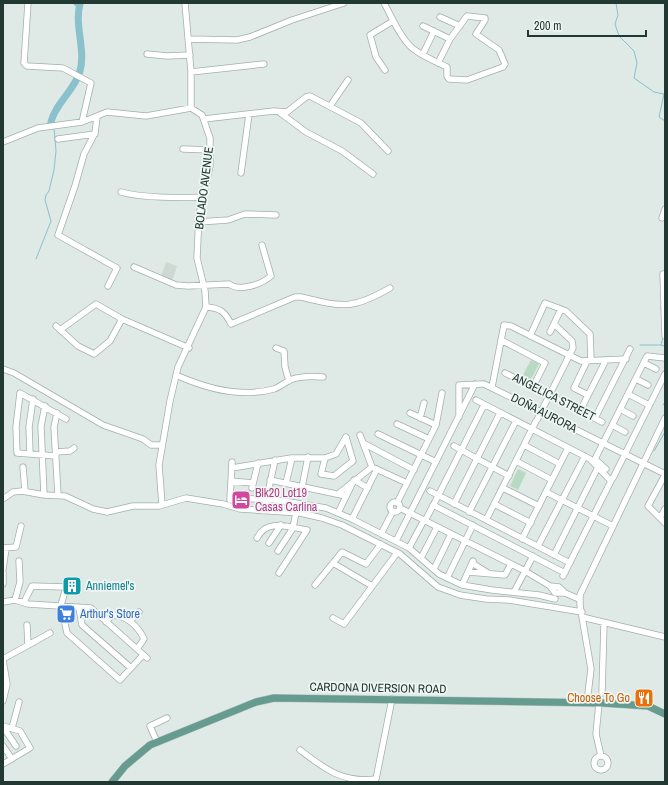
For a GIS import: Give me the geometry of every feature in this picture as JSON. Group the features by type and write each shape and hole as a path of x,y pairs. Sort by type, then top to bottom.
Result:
{"main road":[{"name":"CARDONA DIVERSION ROAD","path":"112,782 150,745 256,702 274,698 587,702 648,706 665,714"}],"street":[{"path":"28,3 24,63 30,66 63,68 91,83 82,122"},
{"path":"185,3 190,54 191,108"},
{"path":"188,39 237,40 250,38 292,20 344,3"},
{"path":"384,3 393,21 410,46 422,54 438,63 447,68 447,76 449,78 467,80 503,67 504,60 499,50 476,34 484,18 467,16 450,39 438,63"},
{"path":"440,17 460,26"},
{"path":"385,70 376,57 370,35 393,21"},
{"path":"423,26 450,39"},
{"path":"422,54 434,31"},
{"path":"147,54 167,56 190,54"},
{"path":"191,72 264,64"},
{"path":"330,106 348,80"},
{"path":"3,142 38,128 82,122 107,112 137,116 153,116 179,109 191,108 198,111 204,119 248,114 287,112 309,96 361,123 388,151"},
{"path":"279,112 306,132 342,151 373,174"},
{"path":"241,173 248,114"},
{"path":"97,116 94,134 84,154 75,186 58,235 117,268 108,286"},
{"name":"BOLADO AVENUE","path":"204,119 210,138 210,166 198,222 197,258 206,307"},
{"path":"58,139 94,134"},
{"path":"183,149 210,150"},
{"path":"121,192 159,196 203,197"},
{"path":"662,218 665,209"},
{"path":"198,222 221,221 245,214 276,215"},
{"path":"134,267 176,285 188,286 229,284 235,288 242,288 270,277 271,273 262,245"},
{"path":"665,274 662,274 664,288 665,336"},
{"path":"162,505 159,466 176,376 206,307 216,308 223,311 231,324 295,298 301,297 343,306 372,298 390,288"},
{"path":"530,336 545,303 566,311 590,334 589,361 574,388 588,395"},
{"path":"122,319 110,341 94,354 78,346 58,328 96,304 122,319 188,348"},
{"path":"550,332 561,309"},
{"path":"486,520 569,356 573,343 554,324"},
{"path":"492,387 504,325 510,326 581,361 626,359"},
{"path":"501,340 545,363 533,387"},
{"path":"276,348 284,351 285,367 289,381"},
{"path":"595,418 630,349"},
{"path":"606,469 595,459 647,356 665,358"},
{"path":"580,411 606,360"},
{"path":"644,363 656,369"},
{"path":"3,369 14,373 103,425 143,439 151,445 162,445"},
{"name":"ANGELICA STREET","path":"505,373 602,422"},
{"path":"613,478 665,374"},
{"path":"176,376 195,384 216,390 255,393 274,389 289,381 307,376 323,377"},
{"path":"636,379 648,385"},
{"path":"396,541 459,417 475,384 459,385 459,417"},
{"name":"DOÑA AURORA","path":"475,384 483,384 492,387 665,474"},
{"path":"393,511 397,512 398,505 407,483 436,425 442,392"},
{"path":"66,419 20,393 16,427 17,454 56,454 70,451 74,448"},
{"path":"628,394 649,405"},
{"path":"30,454 29,427 33,399"},
{"path":"433,505 533,556 564,575 611,481 585,456 476,400"},
{"path":"420,418 424,403"},
{"path":"409,548 425,521 484,404"},
{"path":"44,495 41,426 45,406"},
{"path":"620,410 633,416"},
{"path":"57,413 54,427 58,496"},
{"path":"410,413 436,425"},
{"path":"454,504 500,413"},
{"path":"587,702 591,669 579,598 665,418"},
{"path":"469,512 516,421"},
{"path":"397,424 429,439"},
{"path":"612,425 625,432"},
{"path":"378,434 436,462"},
{"path":"352,519 368,488 375,468 360,435"},
{"path":"325,458 321,474 334,476 353,461 346,437 336,454 325,458 292,458 232,465 230,499 266,500 326,508 352,519 409,548 434,569 447,578 462,585 555,598"},
{"path":"365,444 414,470"},
{"path":"524,445 560,464"},
{"path":"454,446 508,476"},
{"path":"522,538 568,448"},
{"path":"538,546 585,456"},
{"path":"302,487 308,457"},
{"path":"286,483 292,458"},
{"path":"264,510 275,460"},
{"path":"516,461 552,480"},
{"path":"231,481 253,486 258,463"},
{"path":"23,466 25,491"},
{"path":"554,555 598,467"},
{"path":"338,494 354,480 375,468"},
{"path":"375,468 407,483"},
{"path":"665,474 648,506 665,523"},
{"path":"270,480 346,496"},
{"path":"354,480 368,488"},
{"path":"338,513 354,480"},
{"path":"502,488 539,506"},
{"path":"3,499 13,492 25,491 72,498 93,509 107,512 133,506 162,505 188,498 223,504 240,509 296,512 342,524 397,553 438,587 460,595 486,599 509,600 582,615 604,623 665,637"},
{"path":"430,492 437,497 454,504 570,563"},
{"path":"546,492 613,526"},
{"path":"393,511 390,509 390,504 398,505 425,521 511,564 550,586 560,587 565,593 579,598"},
{"path":"494,504 530,523"},
{"path":"660,518 665,509"},
{"path":"381,534 393,511"},
{"path":"278,552 293,528 296,512"},
{"path":"258,538 262,531 272,525 307,530 279,573"},
{"path":"3,569 5,548 16,546 21,526"},
{"path":"269,543 281,526"},
{"path":"447,578 473,526"},
{"path":"421,558 437,527"},
{"path":"434,569 451,534"},
{"path":"315,585 332,563 343,552 366,564 381,544"},
{"path":"333,618 344,624 397,553"},
{"path":"514,592 533,556"},
{"path":"14,600 20,582 19,561"},
{"path":"462,585 472,562 488,573"},
{"path":"332,563 372,586"},
{"path":"468,572 505,575 511,564"},
{"path":"3,572 3,584"},
{"path":"3,602 14,600 24,602 61,605 79,608 91,608 145,656 120,680 66,633 61,605 67,584 32,586 24,602"},
{"path":"79,608 82,625 132,668"},
{"path":"130,621 139,612"},
{"path":"106,622 112,615 121,615 130,621 141,633 144,639 137,649"},
{"path":"602,693 604,623"},
{"path":"27,625 28,645"},
{"path":"3,702 7,684 3,659 50,633"},
{"path":"300,750 319,765 334,774 346,777 376,779 392,699"},
{"path":"12,728 19,702"},
{"path":"599,703 596,734 601,756"},
{"path":"157,742 150,726 167,718"},
{"path":"3,726 20,731 30,748 3,764"},
{"path":"3,726 16,746"},
{"path":"3,746 12,759"}],"shaded area":[{"path":"166,262 177,266 172,281 161,277"}],"green space":[{"path":"531,360 539,364 530,381 522,377"},
{"path":"518,469 526,473 518,490 510,486"}],"waterway":[{"path":"51,122 53,115 74,84 80,71 82,55 78,20 80,4 77,3"},
{"path":"616,3 618,15 615,24 619,36 634,51 637,63 634,78 654,92 664,94 659,117 665,121"},
{"path":"36,259 51,221 45,200 49,191 54,170 56,151 54,128"},
{"path":"661,306 662,320"},
{"path":"663,337 661,345 665,346"},
{"path":"640,345 661,345"},
{"path":"654,451 665,432"}],"place":[{"name":"Blk20 Lot19 Casas Carlina","path":"241,500"},
{"name":"Anniemel's","path":"72,586"},
{"name":"Arthur's Store","path":"66,614"},
{"name":"Choose To Go","path":"644,698"}]}
